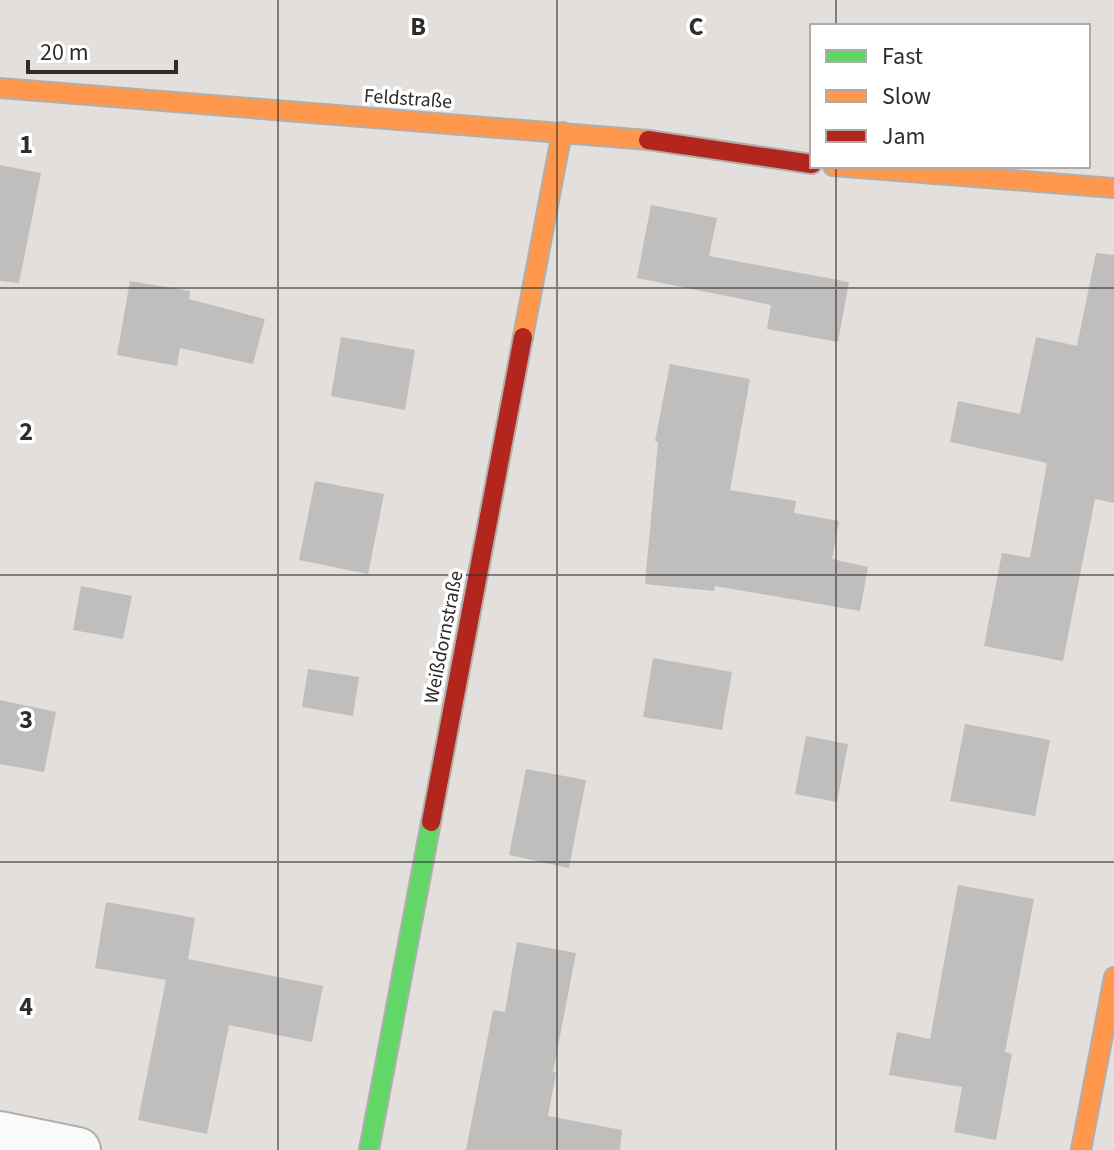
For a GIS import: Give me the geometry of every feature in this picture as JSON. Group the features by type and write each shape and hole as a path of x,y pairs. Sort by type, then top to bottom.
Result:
{"street":[{"name":"Feldstraße","path":"0,88 562,132 678,143 810,164"},
{"name":"Weißdornstraße","path":"369,1150 562,132"},
{"path":"859,168 1114,188"},
{"path":"1081,1150 1114,977"},
{"path":"0,1134 78,1150"}],"building":[{"path":"0,165 41,173 19,283 0,281"},
{"path":"651,205 717,218 709,256 849,282 838,342 767,329 771,305 637,278"},
{"path":"1096,253 1114,255 1114,503 1095,499 1063,661 984,646 1002,553 1030,558 1047,463 950,442 958,401 1020,414 1036,337 1077,346"},
{"path":"130,281 190,291 189,299 265,319 253,364 180,348 177,366 117,355"},
{"path":"341,337 415,350 405,410 331,396"},
{"path":"670,364 750,379 730,490 796,501 794,513 839,521 832,559 868,567 860,611 715,586 714,591 645,584 658,442 655,441"},
{"path":"315,481 384,494 368,574 299,560"},
{"path":"81,586 132,596 123,639 73,630"},
{"path":"653,658 732,672 722,730 643,717"},
{"path":"308,669 359,677 353,716 302,707"},
{"path":"0,700 56,712 44,772 0,764"},
{"path":"965,724 1050,740 1035,816 950,801"},
{"path":"806,736 848,744 837,802 795,794"},
{"path":"526,769 586,780 569,868 509,855"},
{"path":"958,885 1034,899 1005,1052 1012,1054 996,1140 954,1132 962,1087 889,1075 897,1032 930,1039"},
{"path":"106,902 195,918 188,959 323,986 312,1042 229,1025 207,1134 138,1120 166,980 95,968"},
{"path":"517,942 576,953 553,1072 556,1073 548,1116 622,1130 620,1150 466,1150 493,1010 505,1012"}],"traffic: fast":[{"path":"369,1150 431,822"}],"traffic: slow":[{"path":"0,88 648,140"},
{"path":"523,337 562,132"},
{"path":"859,168 1114,188"},
{"path":"1081,1150 1114,977"}],"traffic: jam":[{"path":"648,140 810,164"},
{"path":"431,822 523,337"}]}
